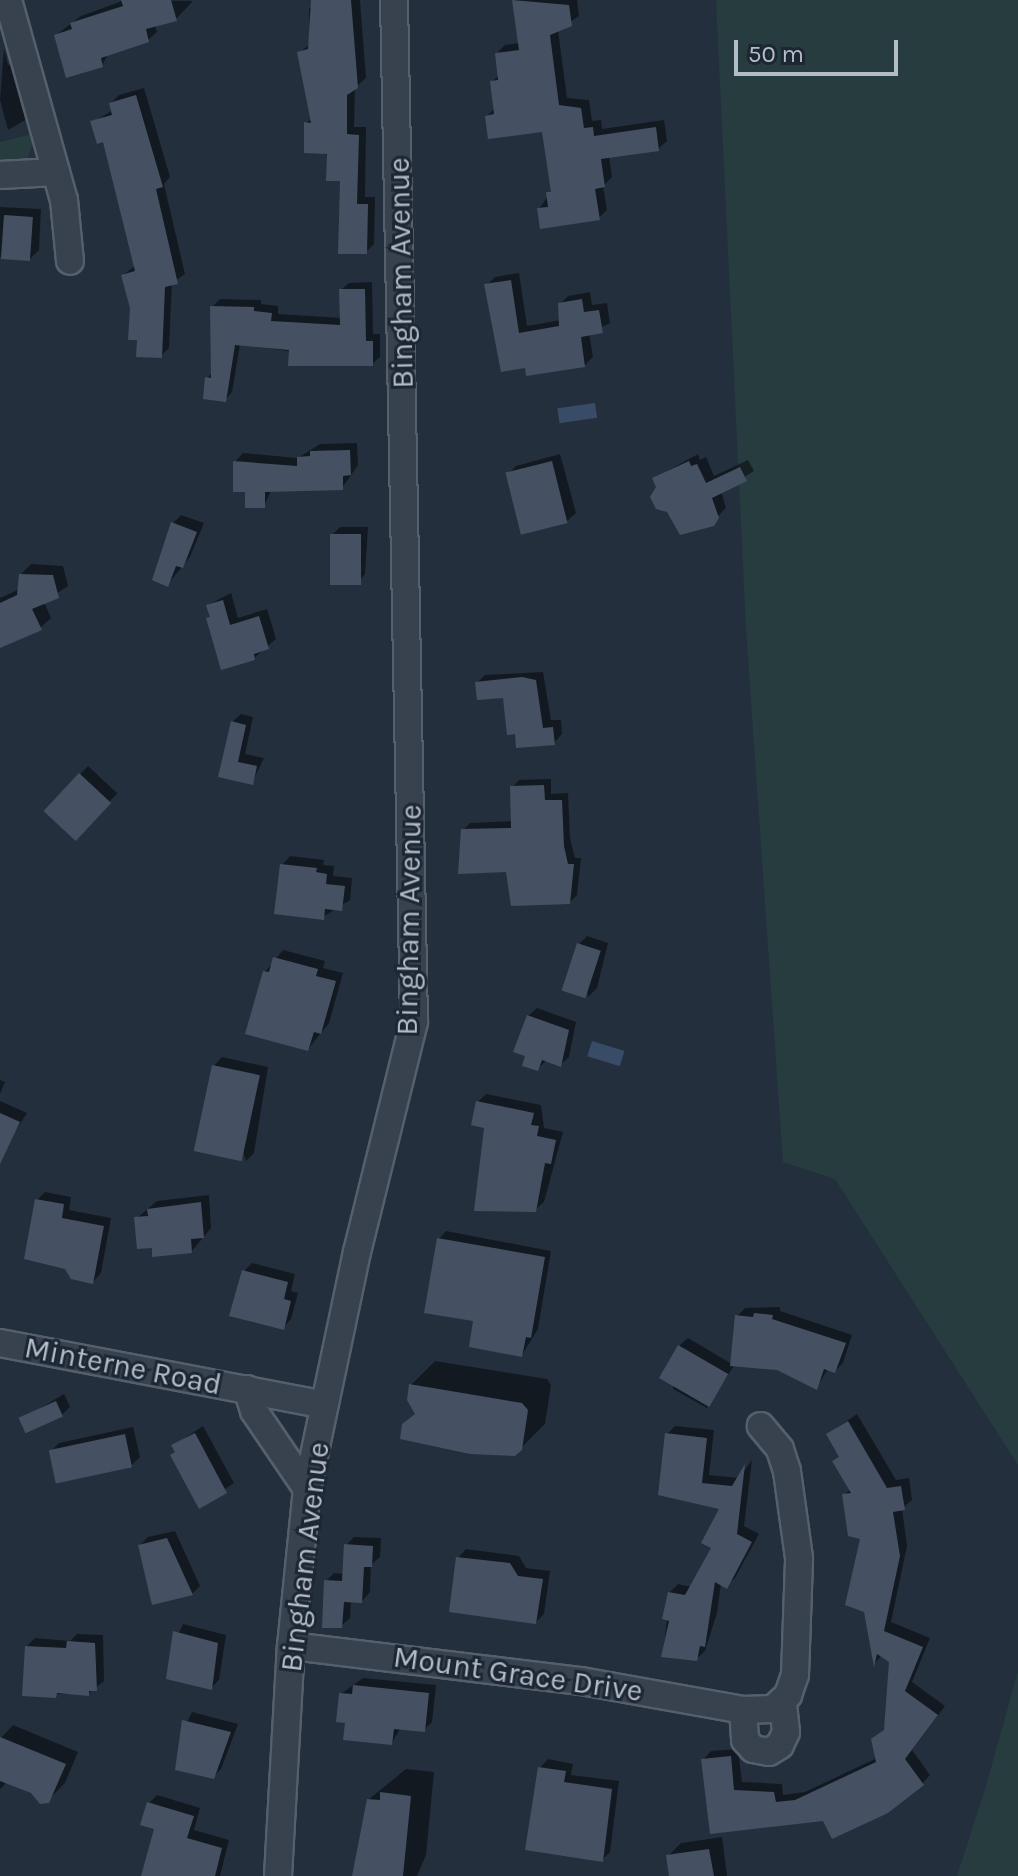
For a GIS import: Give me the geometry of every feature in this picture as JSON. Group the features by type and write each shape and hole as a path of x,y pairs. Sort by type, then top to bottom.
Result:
{"street":[{"path":"8,0 64,200 70,261"},
{"name":"Bingham Avenue","path":"278,1876 291,1646 307,1489 414,1022 394,0"},
{"path":"0,175 56,172"},
{"name":"Minterne Road","path":"0,1343 324,1405"},
{"name":"Minterne Road","path":"247,1389 254,1411 307,1489"},
{"path":"743,1710 745,1740 753,1749 769,1752 780,1745 786,1732 783,1702 795,1675 800,1642 799,1558 787,1471 780,1449 761,1426"},
{"name":"Mount Grace Drive","path":"291,1646 581,1681 743,1710 773,1709 783,1702"}],"green space":[{"path":"716,0 1018,0 1018,1465 835,1179 783,1162 746,629"},
{"path":"36,133 27,160 0,167 0,142"},
{"path":"1018,1671 1018,1876 957,1876 986,1786"}],"water":[{"path":"595,403 597,418 559,423 557,408"},
{"path":"592,1041 625,1051 620,1066 587,1056"}],"building":[{"path":"121,0 171,0 177,21 146,29 149,42 101,58 103,67 66,78 54,35 72,29 70,23 123,6"},
{"path":"311,0 351,0 358,88 347,95 347,134 359,135 357,204 368,204 367,254 338,254 340,181 326,181 327,154 304,153 304,122 311,123 297,52 308,49"},
{"path":"512,0 569,5 572,26 550,35 559,105 581,108 584,128 593,127 594,136 656,127 659,151 601,159 605,187 595,189 600,220 540,229 537,208 548,207 546,192 551,192 542,132 488,139 485,116 494,114 490,81 498,80 495,53 519,50"},
{"path":"136,95 163,187 156,189 178,284 165,287 162,358 136,357 137,340 128,340 130,308 121,275 135,271 103,142 97,144 90,121 112,115 109,103"},
{"path":"4,215 33,217 30,261 1,259"},
{"path":"511,280 519,333 559,326 558,303 582,299 584,312 599,310 603,333 581,337 585,367 526,376 525,368 501,372 484,284"},
{"path":"339,289 365,289 366,341 373,341 373,366 288,366 289,350 235,345 226,402 203,399 205,377 211,378 210,306 254,307 254,311 272,313 271,321 340,325"},
{"path":"350,450 351,475 343,476 343,490 265,492 265,508 245,508 245,492 233,492 233,461 297,466 297,457 310,456 310,451"},
{"path":"552,461 567,523 521,535 505,473"},
{"path":"689,461 691,466 697,464 706,483 740,467 747,481 712,498 719,518 714,526 680,535 667,512 656,509 650,497 656,487 652,478"},
{"path":"171,522 197,532 183,568 176,566 168,587 152,580"},
{"path":"330,534 361,534 361,585 330,585"},
{"path":"19,574 53,575 59,598 32,609 42,630 0,648 0,603 17,595"},
{"path":"223,600 230,625 259,616 269,649 254,654 255,660 221,670 206,618 210,617 206,605"},
{"path":"522,677 536,680 543,728 553,727 555,745 516,748 515,734 507,735 503,698 477,700 475,682"},
{"path":"231,721 246,725 238,762 257,766 253,785 218,777"},
{"path":"79,773 111,803 76,841 44,811"},
{"path":"544,785 545,800 562,800 564,846 568,864 574,864 570,904 511,906 506,872 458,874 461,829 511,828 510,786"},
{"path":"280,864 317,868 316,872 327,874 326,884 345,886 342,911 325,909 324,920 274,914"},
{"path":"577,943 601,951 585,998 562,991"},
{"path":"273,957 318,969 316,976 336,981 321,1034 314,1032 308,1051 245,1034 263,971 269,972"},
{"path":"527,1015 569,1030 561,1067 542,1060 538,1071 522,1066 525,1056 513,1052"},
{"path":"212,1065 260,1075 242,1161 194,1151"},
{"path":"476,1101 534,1113 531,1125 539,1126 537,1136 556,1140 551,1164 545,1163 536,1212 474,1211 484,1128 471,1125"},
{"path":"0,1113 20,1122 0,1164"},
{"path":"35,1199 64,1204 62,1218 104,1226 93,1284 71,1279 65,1269 24,1259"},
{"path":"201,1202 204,1238 191,1239 192,1253 152,1257 152,1248 137,1249 134,1217 148,1216 147,1209"},
{"path":"437,1238 545,1257 531,1338 526,1337 522,1357 469,1347 473,1321 424,1313"},
{"path":"242,1270 288,1282 284,1299 291,1301 284,1330 229,1316"},
{"path":"754,1313 773,1315 772,1319 846,1343 835,1373 824,1369 817,1390 777,1370 730,1366 735,1315 753,1317"},
{"path":"678,1345 728,1374 709,1407 659,1378"},
{"path":"409,1384 522,1403 528,1410 522,1450 515,1456 470,1454 400,1439 402,1424 415,1414 407,1400"},
{"path":"56,1401 63,1417 25,1433 19,1418"},
{"path":"848,1421 887,1488 901,1486 905,1510 893,1512 900,1556 884,1631 923,1647 905,1691 938,1715 905,1759 924,1785 888,1813 832,1839 823,1821 710,1834 701,1759 731,1756 734,1790 774,1792 776,1802 795,1800 876,1762 871,1739 884,1730 889,1662 877,1654 874,1667 864,1612 845,1605 860,1539 848,1536 842,1494 851,1493 832,1461 839,1457 826,1434"},
{"path":"195,1433 227,1493 199,1509 170,1455 175,1452 171,1445"},
{"path":"665,1433 707,1438 702,1483 732,1486 745,1464 737,1534 752,1542 727,1589 715,1582 705,1647 700,1646 697,1661 661,1657 669,1621 662,1619 668,1592 685,1595 711,1548 701,1543 719,1509 658,1495"},
{"path":"125,1434 132,1467 56,1483 49,1450"},
{"path":"167,1538 193,1595 152,1605 138,1545"},
{"path":"344,1544 373,1546 372,1567 364,1567 362,1603 344,1602 342,1628 322,1628 324,1580 342,1581"},
{"path":"456,1557 510,1563 518,1576 543,1579 536,1624 449,1612"},
{"path":"173,1631 218,1643 212,1690 166,1679"},
{"path":"67,1641 95,1643 97,1691 89,1691 89,1696 57,1693 56,1698 22,1696 25,1646 66,1648"},
{"path":"353,1685 429,1693 425,1732 394,1729 392,1745 343,1740 345,1723 336,1722 339,1693 352,1694"},
{"path":"182,1720 231,1732 214,1779 175,1770"},
{"path":"0,1737 66,1764 49,1803 40,1804 31,1793 0,1781"},
{"path":"538,1767 566,1771 564,1782 612,1789 603,1862 525,1850"},
{"path":"380,1792 411,1796 403,1876 352,1876 367,1799 380,1800"},
{"path":"147,1802 194,1816 187,1838 222,1848 215,1876 141,1876 154,1829 140,1825"},
{"path":"709,1849 714,1876 669,1876 666,1855"}]}
